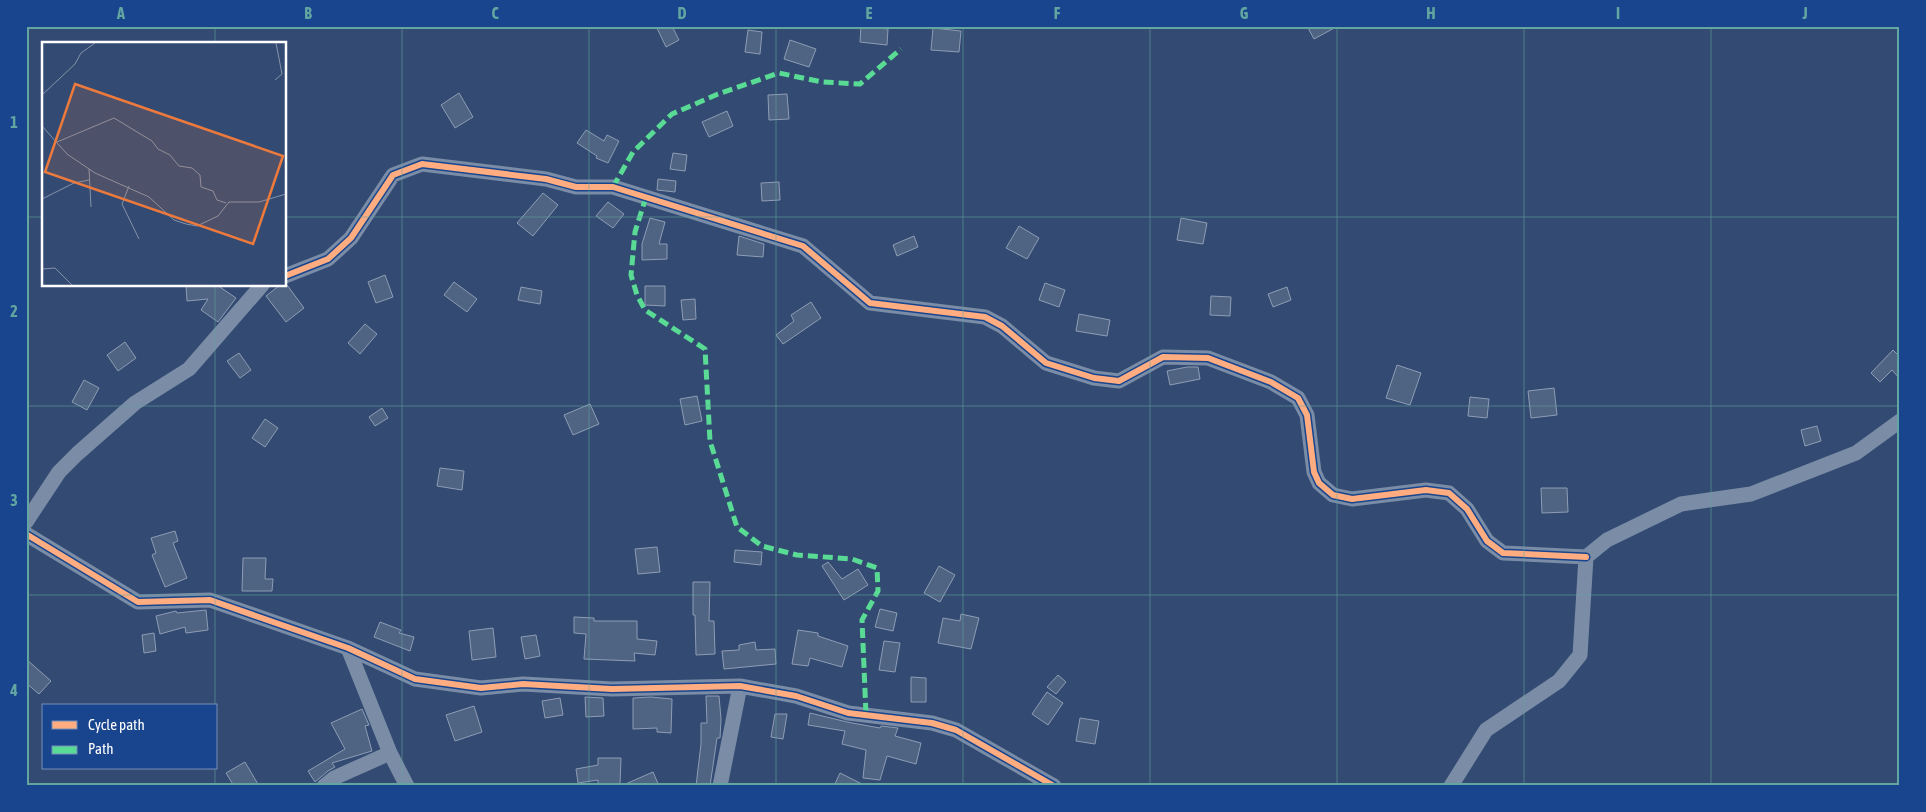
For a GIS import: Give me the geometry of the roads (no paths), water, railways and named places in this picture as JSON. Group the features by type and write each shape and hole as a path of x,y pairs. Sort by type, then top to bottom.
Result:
{"street":[{"path":"286,276 328,260 351,238 394,175 422,164 546,179 576,187 613,187 802,246 870,303 985,317 1002,326 1046,363 1094,378 1119,381 1163,357 1208,358 1271,382 1298,398 1307,415 1314,472 1319,483 1333,495 1352,499 1426,490 1449,494 1467,509 1487,541 1503,553 1586,557 1607,540 1680,504 1751,494 1856,453 1900,421"},
{"path":"26,522 59,472 135,403 188,368 261,286"},
{"path":"26,534 138,602 210,600 348,648 415,678 481,688 523,684 612,689 740,686 796,696 848,712 932,723 956,730 1054,786"},
{"path":"1451,786 1486,730 1560,681 1580,655 1586,557"},
{"path":"348,648 390,753 407,786"},
{"path":"720,786 740,686"},
{"path":"324,786 334,778 390,753"}]}
